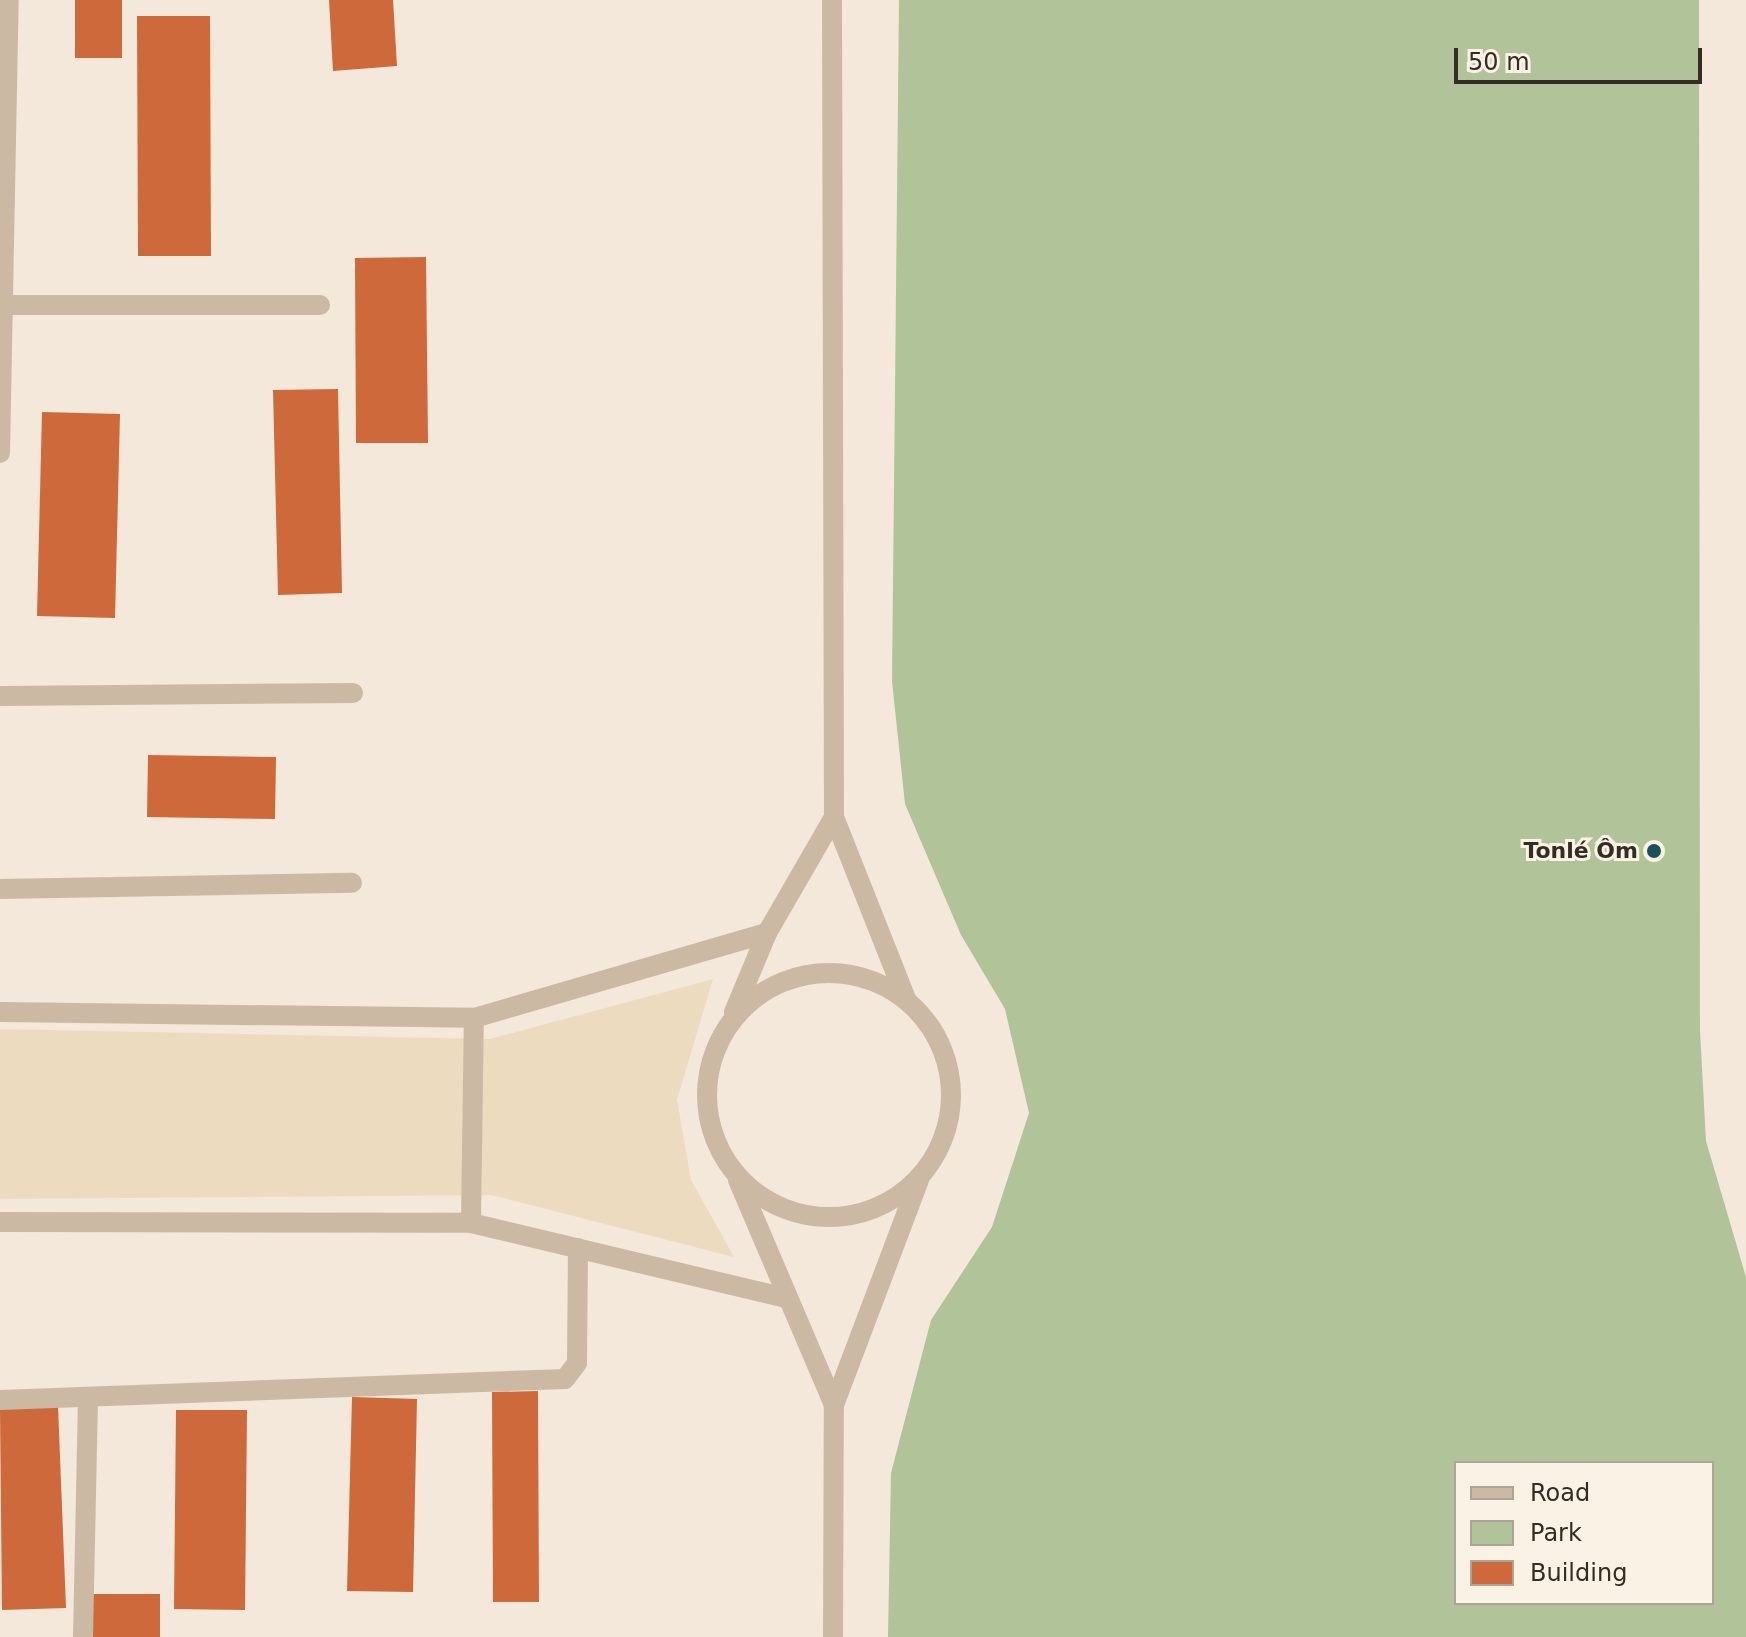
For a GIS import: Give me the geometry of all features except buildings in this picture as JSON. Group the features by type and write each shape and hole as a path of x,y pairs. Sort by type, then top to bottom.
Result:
{"street":[{"path":"0,453 9,0"},
{"path":"832,0 834,817 906,999"},
{"path":"2,305 320,305"},
{"path":"0,696 353,693"},
{"path":"834,817 767,933 711,1061 707,1101 715,1141 736,1176 834,1405"},
{"path":"0,889 352,883"},
{"path":"0,1012 474,1018 767,933"},
{"path":"729,1025 769,989 793,977 832,972 871,979 906,999 933,1028 949,1066 952,1106 942,1145 919,1180 834,1405 833,1637"},
{"path":"471,1223 474,1018"},
{"path":"736,1176 768,1203 806,1217 834,1217 886,1205 919,1180"},
{"path":"0,1222 471,1223 787,1298"},
{"path":"0,1400 565,1379 577,1363 578,1248"},
{"path":"83,1637 88,1397"}],"green space":[{"path":"899,0 1699,0 1700,1031 1706,1141 1746,1277 1746,1637 888,1637 891,1473 931,1320 992,1227 1029,1113 1005,1009 961,935 905,804 892,681"}],"shaded area":[{"path":"713,979 677,1100 691,1180 734,1257 491,1195 0,1199 0,1029 490,1039"}],"place":[{"name":"Tonlé Ôm","path":"1654,851"}]}
